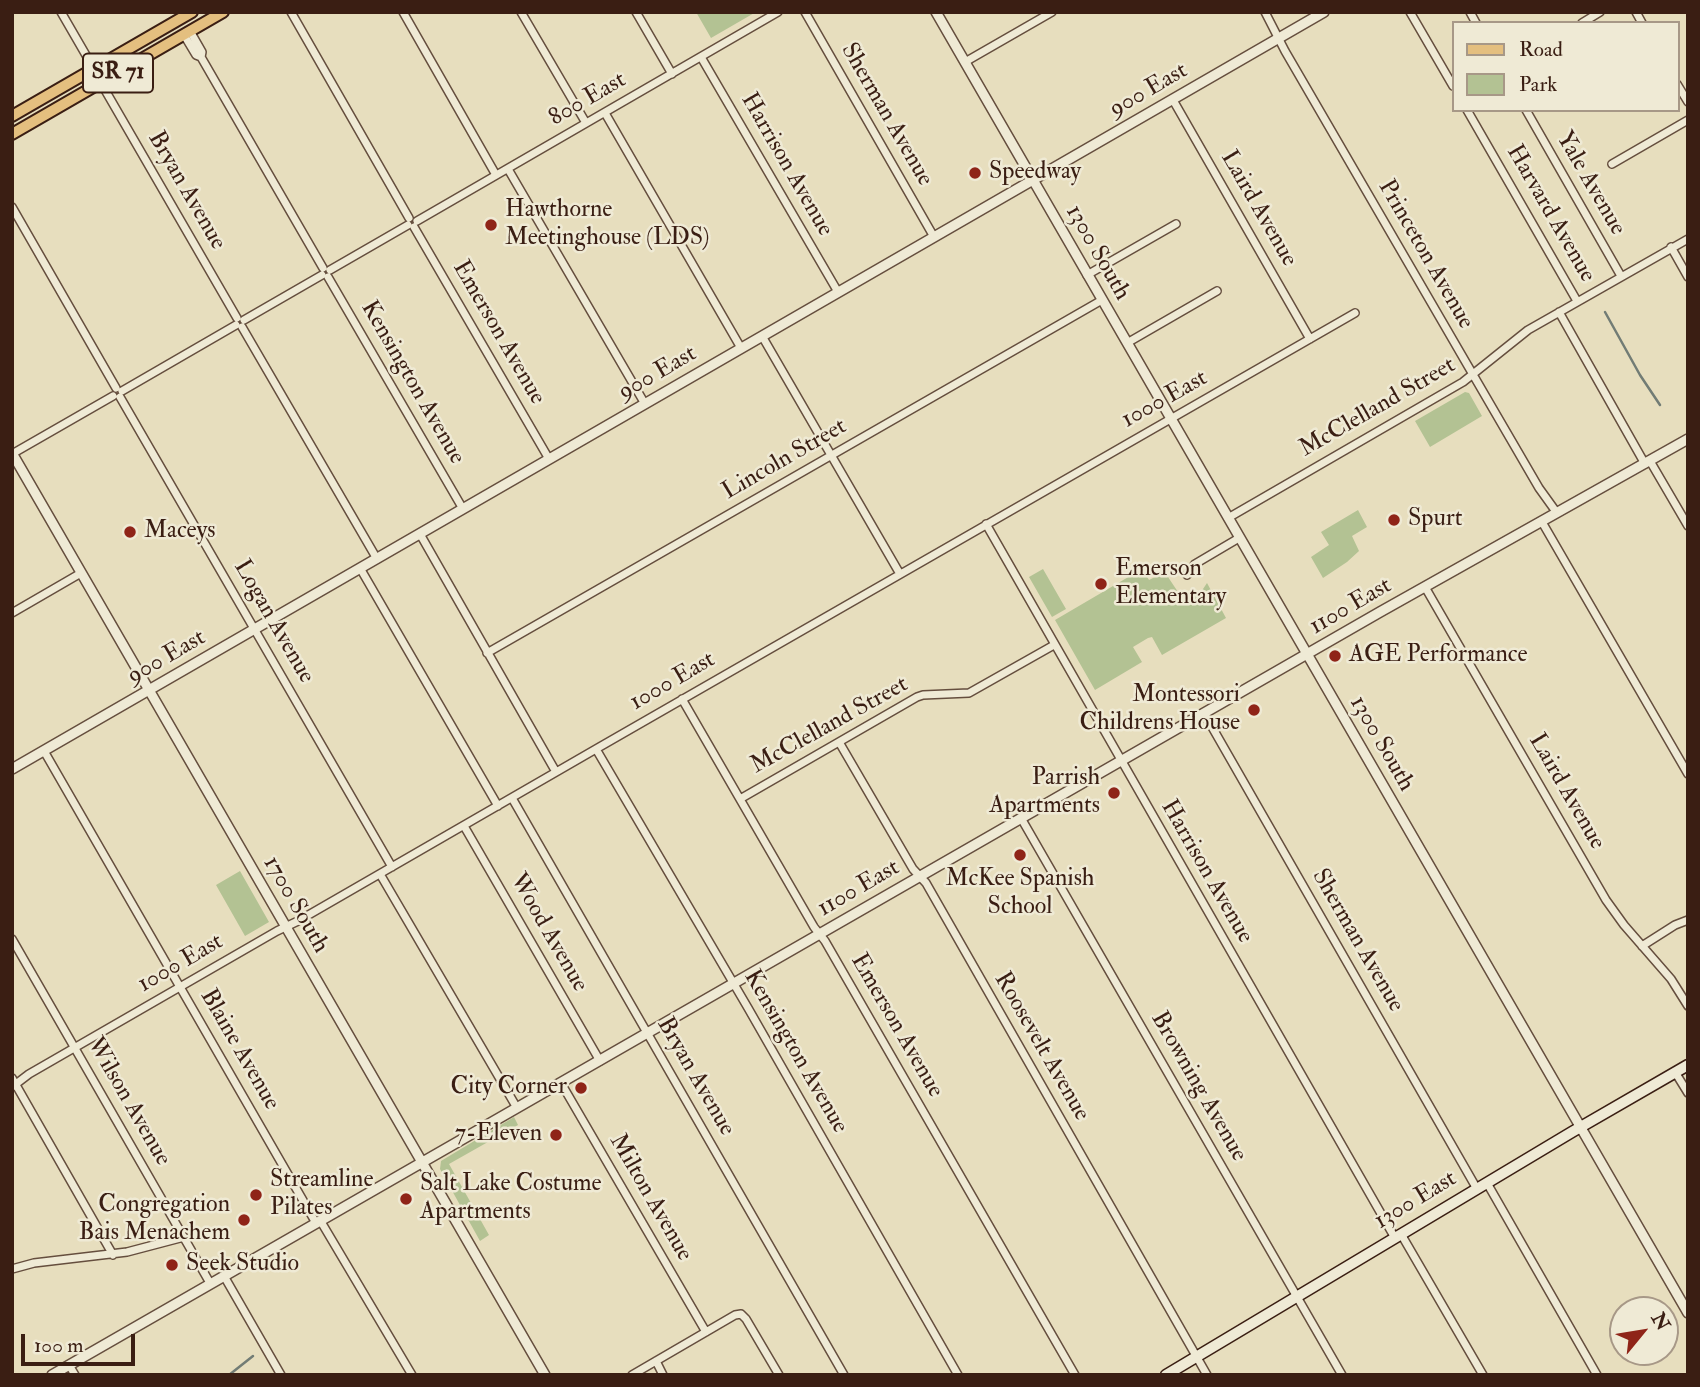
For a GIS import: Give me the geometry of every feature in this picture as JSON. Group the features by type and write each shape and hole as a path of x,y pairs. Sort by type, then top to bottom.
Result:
{"main road":[{"name":"SR 71","path":"12,116 192,12"},
{"name":"SR 71","path":"12,134 223,12"},
{"name":"1300 East","path":"1166,1375 1688,1065"}],"street":[{"path":"61,12 94,69"},
{"name":"Emerson Avenue","path":"291,12 550,459"},
{"path":"403,12 496,175"},
{"path":"521,12 586,124"},
{"path":"636,12 672,74"},
{"name":"800 East","path":"12,454 778,12"},
{"name":"Sherman Avenue","path":"805,12 934,237"},
{"name":"1300 South","path":"936,12 1688,1313"},
{"path":"965,62 1052,12"},
{"name":"Princeton Avenue","path":"1265,12 1285,51 1539,488 1557,513"},
{"name":"900 East","path":"12,769 1324,12"},
{"path":"1410,12 1452,84"},
{"name":"Kensington Avenue","path":"187,33 196,55 201,57 463,509"},
{"name":"Harrison Avenue","path":"701,57 838,292"},
{"name":"Bryan Avenue","path":"102,83 377,559"},
{"name":"Laird Avenue","path":"1172,100 1310,339"},
{"name":"Harvard Avenue","path":"1468,112 1577,301"},
{"name":"Yale Avenue","path":"1527,112 1621,276"},
{"path":"604,113 741,348"},
{"path":"1612,164 1688,120"},
{"path":"508,169 645,404"},
{"name":"Logan Avenue","path":"12,207 392,867"},
{"path":"1087,275 1176,224"},
{"name":"McClelland Street","path":"1228,518 1463,382 1528,330 1688,239"},
{"path":"1671,247 1688,277"},
{"path":"1127,343 1217,291"},
{"name":"Lincoln Street","path":"487,653 1102,300"},
{"name":"Harvard Avenue","path":"1559,312 1688,526"},
{"name":"1000 East","path":"13,1083 1354,313"},
{"path":"762,336 900,574"},
{"name":"1100 East","path":"51,1375 1203,713 1688,439"},
{"name":"1700 South","path":"12,454 545,1375"},
{"path":"1542,522 1688,774"},
{"name":"Harrison Avenue","path":"986,524 1120,761 1398,1236 1483,1375"},
{"path":"420,534 556,772"},
{"path":"1187,575 1195,564 1239,538"},
{"path":"360,568 498,806"},
{"path":"12,613 81,573"},
{"name":"Laird Avenue","path":"1425,587 1606,900 1671,979 1688,1006"},
{"name":"McClelland Street","path":"740,799 920,696 969,693 1054,645"},
{"name":"Emerson Avenue","path":"682,699 814,927 825,941 1074,1375"},
{"name":"Sherman Avenue","path":"1203,713 1477,1189"},
{"name":"Roosevelt Avenue","path":"839,741 913,869 926,883 1207,1375"},
{"name":"Kensington Avenue","path":"596,748 958,1375"},
{"name":"Blaine Avenue","path":"44,751 180,987 412,1375"},
{"name":"Bryan Avenue","path":"512,798 844,1375"},
{"name":"Browning Avenue","path":"1021,818 1342,1375"},
{"name":"Wood Avenue","path":"464,825 600,1061"},
{"path":"380,874 517,1108"},
{"path":"1642,946 1688,920"},
{"name":"Wilson Avenue","path":"12,939 210,1283"},
{"path":"1675,1072 1688,1093"},
{"path":"13,1083 113,1255"},
{"name":"Milton Avenue","path":"561,1083 706,1332"},
{"path":"1487,1183 1597,1375"},
{"path":"12,1269 34,1263 113,1255 184,1237"},
{"path":"224,1276 281,1375"},
{"path":"632,1375 741,1314 779,1375"},
{"path":"656,1361 663,1375"},
{"path":"69,1365 75,1375"}],"green space":[{"path":"696,12 756,12 711,38"},
{"path":"1465,392 1469,393 1482,416 1430,447 1415,421"},
{"path":"1358,510 1367,527 1352,536 1359,551 1323,578 1311,557 1329,545 1321,532"},
{"path":"1043,569 1066,609 1052,617 1029,577"},
{"path":"1142,569 1149,580 1166,574 1178,592 1189,595 1199,595 1207,583 1226,618 1162,655 1152,637 1148,638 1133,647 1142,662 1095,690 1055,620"},
{"path":"240,871 269,922 245,936 216,885"},
{"path":"514,1117 518,1125 449,1164 489,1235 480,1241 440,1169 441,1161"}],"waterway":[{"path":"1605,312 1660,405"},
{"path":"229,1375 253,1356"}],"place":[{"name":"Speedway","path":"975,173"},
{"name":"Hawthorne Meetinghouse (LDS)","path":"491,225"},
{"name":"Spurt","path":"1394,520"},
{"name":"Maceys","path":"130,532"},
{"name":"Emerson Elementary","path":"1101,584"},
{"name":"AGE Performance","path":"1335,656"},
{"name":"Montessori Childrens House","path":"1254,710"},
{"name":"Parrish Apartments","path":"1114,793"},
{"name":"McKee Spanish School","path":"1020,855"},
{"name":"City Corner","path":"581,1088"},
{"name":"7-Eleven","path":"556,1135"},
{"name":"Streamline Pilates","path":"256,1195"},
{"name":"Salt Lake Costume Apartments","path":"406,1199"},
{"name":"Congregation Bais Menachem","path":"244,1220"},
{"name":"Seek Studio","path":"172,1265"}]}
